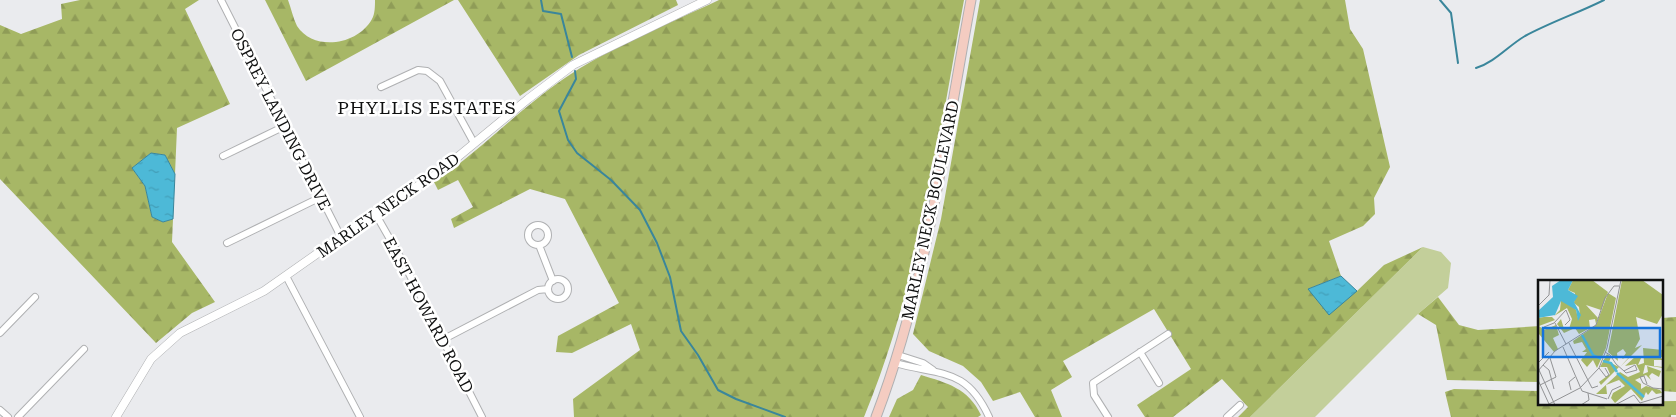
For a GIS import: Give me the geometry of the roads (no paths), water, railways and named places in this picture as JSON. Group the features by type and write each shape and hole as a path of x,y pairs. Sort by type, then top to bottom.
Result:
{"main road":[{"name":"MARLEY NECK BOULEVARD","path":"876,417 896,359 926,244 971,0"}],"street":[{"name":"OSPREY LANDING DRIVE","path":"221,0 341,237"},
{"name":"MARLEY NECK ROAD","path":"116,417 144,370 164,345 198,322 264,290 436,174 573,65 707,0"},
{"path":"381,87 418,70 435,76 440,81 474,143"},
{"path":"223,156 285,126"},
{"path":"227,243 321,197"},
{"name":"EAST HOWARD ROAD","path":"375,214 403,262 482,417"},
{"path":"539,245 552,281 548,289"},
{"path":"286,276 360,417"},
{"path":"548,289 553,298 557,299 566,296 568,287 562,280 552,281"},
{"path":"442,340 538,290 548,289"},
{"path":"0,333 35,297"},
{"path":"1108,417 1094,395 1093,384 1168,334"},
{"path":"18,417 84,349"},
{"path":"1140,352 1159,384"},
{"path":"896,359 921,370 934,370 952,376 968,386 981,400 989,417"},
{"path":"1227,417 1240,405"},
{"path":"0,410 8,417"}],"water":[{"path":"151,153 165,155 175,174 173,219 163,222 152,217 145,186 132,168"},
{"path":"1341,276 1357,291 1329,315 1308,289"}],"waterway":[{"path":"541,0 543,11 561,14 572,57"},
{"path":"1440,0 1451,13 1458,63"},
{"path":"1476,68 1489,62 1525,36 1604,0"},
{"path":"575,71 576,79 559,111 568,140 577,153 611,180 640,210 657,243 670,277 681,331 698,355 718,390 736,399 785,417"}],"district":[{"name":"PHYLLIS ESTATES","path":"427,108"}]}
